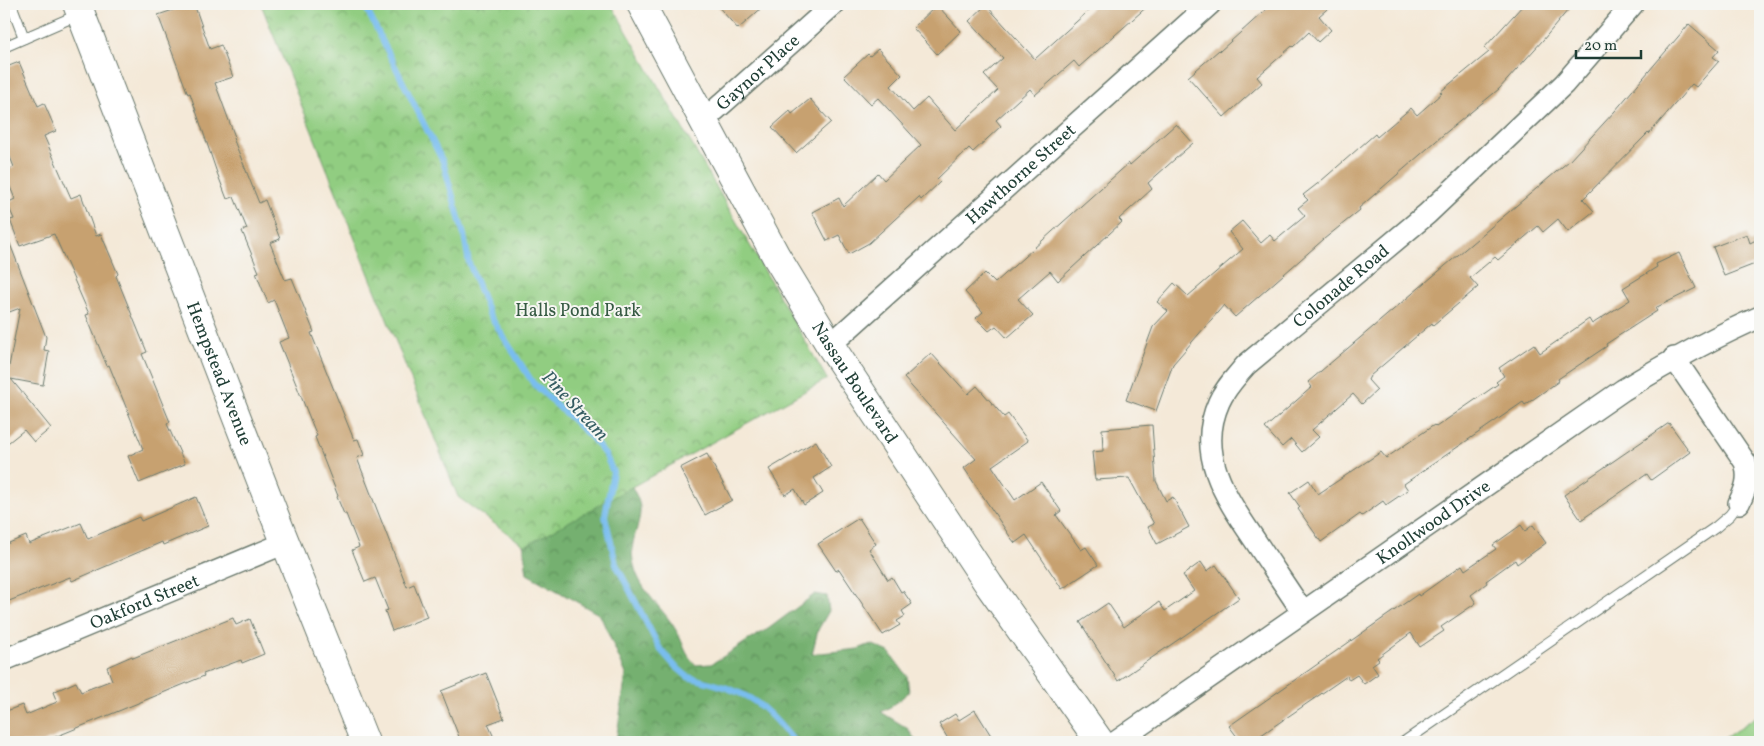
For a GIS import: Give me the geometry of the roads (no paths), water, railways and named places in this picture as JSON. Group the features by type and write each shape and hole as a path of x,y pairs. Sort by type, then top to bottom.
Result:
{"main road":[{"name":"Nassau Boulevard","path":"641,4 776,256 830,344 990,585 1100,742"},
{"name":"Hempstead Avenue","path":"79,9 285,543 365,742"}],"street":[{"name":"Gaynor Place","path":"704,120 834,4"},
{"name":"Hawthorne Street","path":"830,344 1210,4"},
{"name":"Colonade Road","path":"1302,611 1232,506 1218,481 1211,452 1210,432 1218,402 1227,387 1246,365 1427,214 1564,84 1633,4"},
{"name":"Knollwood Drive","path":"1116,742 1302,611 1623,390 1674,358 1760,317"},
{"path":"1674,358 1745,462 1748,481 1739,502"},
{"name":"Oakford Street","path":"4,660 285,543"}],"lane":[{"path":"11,4 24,38"},
{"path":"4,47 79,9"},
{"path":"1404,742 1716,527 1730,515 1739,502"}],"waterway":[{"name":"Pine Stream","path":"364,4 443,162 464,235 469,263 489,314 533,383 592,438 606,456 613,472 605,516 616,564 660,649 688,677 733,690 750,698 762,707 795,742"}],"park label":[{"name":"Halls Pond Park","path":"578,310"}]}
